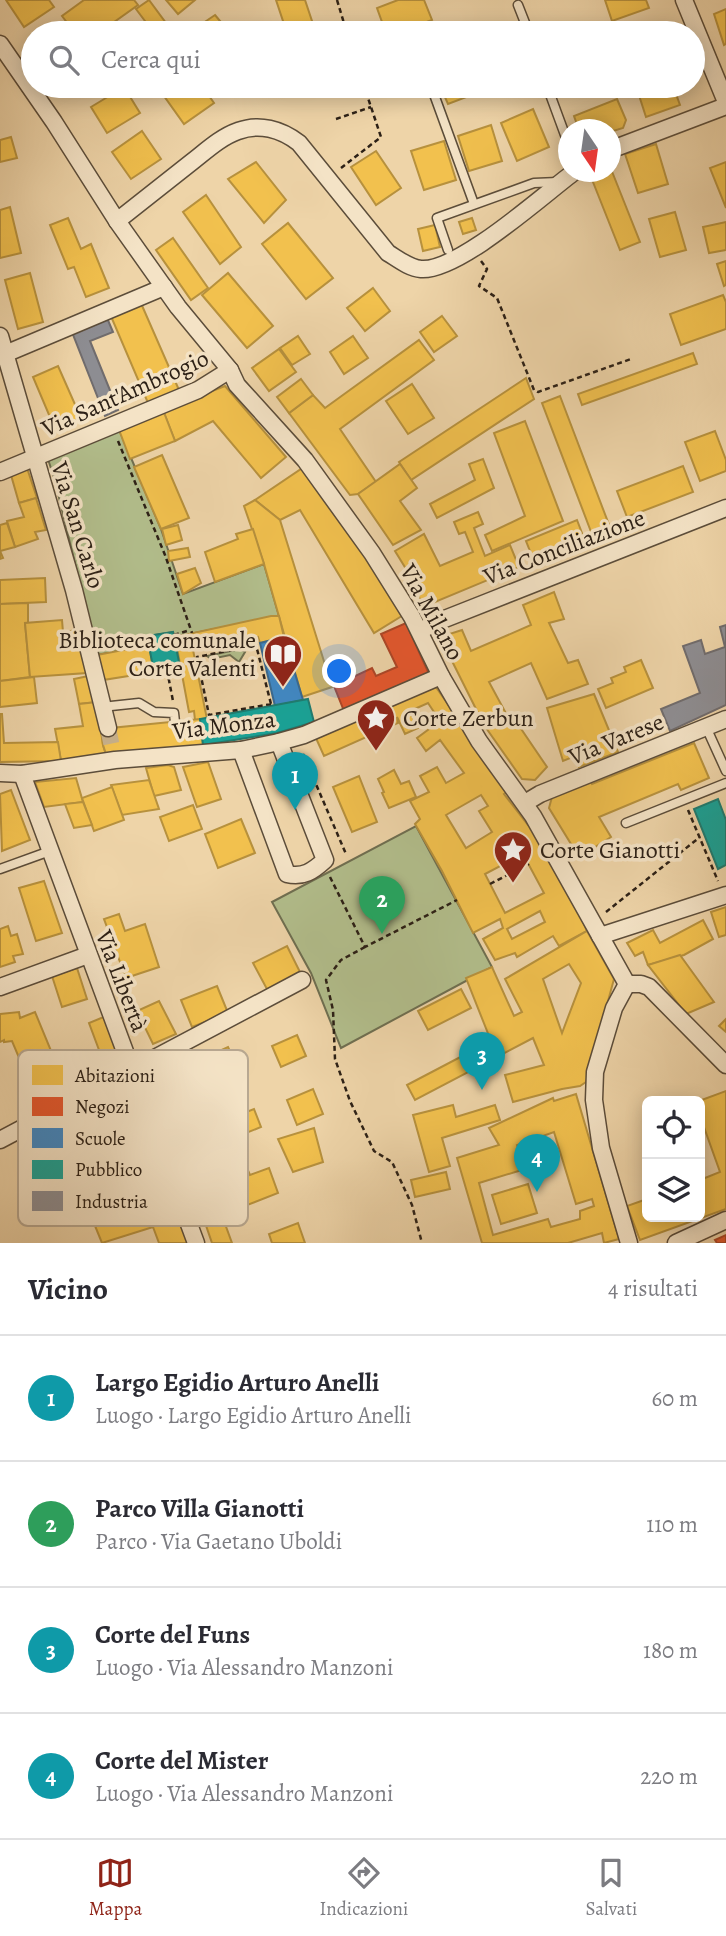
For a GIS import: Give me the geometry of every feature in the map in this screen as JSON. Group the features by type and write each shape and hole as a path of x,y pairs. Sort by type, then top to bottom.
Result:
{"street":[{"path":"684,0 692,21"},
{"name":"Via Milano","path":"0,44 21,74"},
{"path":"621,146 726,104 705,52"},
{"name":"Via Milano","path":"37,98 117,222 164,286 230,370 237,384 305,460 372,552 420,631 441,676 479,741 525,803 627,984"},
{"path":"117,222 219,141 239,131 256,127 288,134 299,143 388,253 421,269 437,268 455,261 560,182"},
{"path":"5,354 164,286"},
{"name":"Via San Carlo","path":"0,337 74,590 108,728"},
{"name":"Via Sant'Ambrogio","path":"0,472 198,390 230,370"},
{"name":"Via Conciliazione","path":"420,631 726,508"},
{"name":"Via Monza","path":"0,773 22,774 114,758 241,750 279,742 296,738 441,676"},
{"name":"Via Varese","path":"525,803 540,794 726,719"},
{"path":"241,750 287,874 298,877 314,870 325,860 279,742"},
{"name":"Via Libertà","path":"22,774 124,1050"},
{"path":"597,929 725,895"},
{"path":"0,987 88,955"},
{"path":"170,1050 302,980"},
{"path":"629,1243 601,1148 594,1100 595,1072 614,1008 627,984 649,987 726,1065"},
{"path":"0,1140 18,1130"},
{"path":"676,1243 726,1220"},
{"name":"Via Libertà","path":"190,1226 196,1243"}],"lane":[{"path":"518,5 524,21"},
{"path":"434,98 474,204"},
{"path":"552,98 560,119"},
{"path":"448,250 437,218 534,183 558,179"},
{"path":"111,706 139,703 154,712 174,717"},
{"path":"706,727 726,771"},
{"path":"626,823 726,783"},
{"path":"0,869 50,850"}],"path":[{"path":"337,0 343,21"},
{"path":"344,164 382,137 368,98"},
{"path":"336,119 371,107"},
{"path":"480,258 487,269 479,286 497,299 534,390 538,392 631,359"},
{"path":"111,425 165,555 191,631 174,635"},
{"path":"256,645 271,705 209,715 197,657 256,645"},
{"path":"167,670 174,717"},
{"path":"296,738 346,854"},
{"path":"684,800 725,895"},
{"path":"597,929 700,837"},
{"path":"325,860 334,887 365,947"},
{"path":"490,884 528,864"},
{"path":"422,1243 412,1205 392,1162 374,1151 350,1101 335,1059 333,1010 326,980 341,960 457,900"}],"green space":[{"path":"118,427 161,529 183,594 264,564 279,616 175,637 173,632 148,636 149,645 97,655 48,459"},
{"path":"240,649 245,652 239,662 230,655 211,659 207,656"},
{"path":"416,826 492,967 341,1048 311,973 272,902"}],"building: Abitazioni":[{"path":"6,0 49,0 54,7 33,21 21,22"},
{"path":"84,0 134,0 138,5 116,21 66,21 62,16"},
{"path":"149,0 165,21 145,21 136,9"},
{"path":"166,0 195,0 178,14"},
{"path":"276,0 305,0 312,21 283,21"},
{"path":"398,0 424,0 432,20 382,21 377,8"},
{"path":"605,0 646,0 649,8 612,21"},
{"path":"726,9 726,44 724,45 714,14"},
{"path":"215,15 220,21 206,21"},
{"path":"106,98 131,98 140,113 107,133 91,107"},
{"path":"165,98 210,98 214,103 184,124"},
{"path":"445,98 464,98 448,104"},
{"path":"640,98 677,98 680,105 646,117"},
{"path":"617,99 626,120 621,129 621,119 575,119 574,116"},
{"path":"533,109 549,147 517,161 501,123"},
{"path":"491,125 502,161 469,171 458,136"},
{"path":"142,131 161,159 131,179 112,152"},
{"path":"11,137 17,158 0,162 0,140"},
{"path":"444,141 456,180 424,190 411,151"},
{"path":"656,144 668,184 638,193 625,154"},
{"path":"376,151 401,188 376,205 351,167"},
{"path":"256,162 286,200 264,223 228,179"},
{"path":"726,162 726,208 710,168"},
{"path":"593,182 616,182 640,242 620,250"},
{"path":"206,195 241,247 220,264 183,212"},
{"path":"10,207 21,253 0,258 0,210"},
{"path":"675,212 686,250 660,257 649,219"},
{"path":"68,218 81,249 91,244 109,288 86,297 74,267 68,269 50,225"},
{"path":"472,218 476,230 463,234 459,222"},
{"path":"726,222 726,250 709,253 703,227"},
{"path":"288,223 333,278 306,299 262,244"},
{"path":"435,225 440,247 423,251 418,229"},
{"path":"173,238 208,288 191,300 156,250"},
{"path":"726,261 726,285 724,286 717,264"},
{"path":"30,273 43,322 18,329 5,280"},
{"path":"228,273 273,326 247,348 202,295"},
{"path":"373,288 390,311 365,331 347,308"},
{"path":"723,295 726,302 726,329 681,345 670,314"},
{"path":"140,301 179,390 148,403 110,314"},
{"path":"442,316 457,336 434,352 420,332"},
{"path":"298,336 310,354 292,365 280,348"},
{"path":"353,336 368,358 344,374 330,352"},
{"path":"419,340 434,360 340,429 376,482 358,494 350,495 289,413 313,395 325,408"},
{"path":"279,349 296,372 269,391 252,368"},
{"path":"693,353 697,364 582,405 578,394"},
{"path":"58,366 81,418 55,429 33,377"},
{"path":"526,378 534,399 411,480 399,462"},
{"path":"301,379 313,395 289,413 277,397"},
{"path":"412,384 434,418 408,434 386,401"},
{"path":"225,386 286,457 261,478 213,421 175,441 163,410"},
{"path":"560,396 611,530 593,537 542,403"},
{"path":"163,410 175,441 130,459 118,427"},
{"path":"525,421 563,521 492,551 485,535 525,516 494,433"},
{"path":"715,431 726,460 726,471 700,481 685,442"},
{"path":"162,455 189,518 161,529 134,467"},
{"path":"483,459 494,488 437,518 430,504 475,480 469,464"},
{"path":"400,464 417,488 400,501 421,530 393,545 358,494"},
{"path":"683,466 693,492 627,517 617,491"},
{"path":"304,467 405,614 374,633 300,510 280,520 255,500"},
{"path":"27,468 37,498 19,503 11,475"},
{"path":"36,498 46,530 35,532 38,539 15,547 7,521 24,517 19,503"},
{"path":"255,500 280,520 332,687 302,697 264,564 244,506"},
{"path":"478,512 483,524 474,528 485,556 510,545 519,567 423,607 411,577 395,551 424,534 440,566 473,552 465,532 459,534 454,522"},
{"path":"577,520 585,541 534,561 526,541"},
{"path":"7,523 15,547 0,551 0,525"},
{"path":"178,525 182,540 166,545 162,529"},
{"path":"253,529 264,564 215,582 205,552 238,539 236,534"},
{"path":"188,548 190,557 169,561 168,551"},
{"path":"195,568 201,583 183,594 177,574"},
{"path":"45,578 46,602 0,604 0,580"},
{"path":"554,592 564,619 549,623 568,663 578,660 588,684 547,699 531,663 489,682 509,719 513,717 547,767 535,780 522,779 484,725 440,637 462,630 471,651 531,625 523,605"},
{"path":"28,603 28,623 25,623 30,677 0,681 0,604"},
{"path":"279,616 284,637 260,643 258,637 193,650 207,719 195,720 194,711 189,712 175,637"},
{"path":"62,620 63,632 77,630 87,673 30,677 25,623"},
{"path":"149,645 154,672 103,680 97,655"},
{"path":"641,660 653,688 606,708 598,689 613,683 611,678 626,672 624,667"},
{"path":"93,675 97,702 79,704 74,679"},
{"path":"34,677 37,703 0,707 0,681"},
{"path":"433,683 509,791 504,794 528,825 530,824 566,883 587,931 559,946 553,936 517,957 515,953 495,960 483,939 503,928 500,919 473,933 415,824 420,819 410,801 429,792 420,776 437,767 446,783 464,773 440,740 426,751 417,738 440,721 428,703 410,711 418,728 405,734 397,717 398,723 324,756 315,736","holes":["481,795 488,806 479,811 492,832 466,848 446,815","523,854 544,893 505,913 485,874","540,911 545,922 512,939 507,929"]},
{"path":"594,694 618,752 579,767 575,756 563,761 547,708"},
{"path":"97,702 107,758 61,761 55,729 83,726 79,704"},
{"path":"0,714 4,743 58,742 61,761 0,762"},
{"path":"200,719 203,745 107,757 101,729"},
{"path":"694,743 709,778 681,790 678,784 599,817 611,837 579,857 549,808 552,797 590,780 592,784"},
{"path":"208,762 221,799 197,807 183,767"},
{"path":"168,765 174,767 181,790 154,796 146,768"},
{"path":"394,770 401,784 409,781 416,797 389,808 378,779"},
{"path":"359,776 377,822 352,832 333,787"},
{"path":"76,778 83,802 44,807 35,782"},
{"path":"149,780 159,809 122,815 111,785"},
{"path":"112,787 124,820 94,831 82,798"},
{"path":"11,790 30,840 2,851 0,794"},
{"path":"83,802 92,825 74,828 65,804"},
{"path":"193,805 202,829 169,841 160,817"},
{"path":"241,819 255,853 218,868 205,834"},
{"path":"44,881 62,933 36,941 19,888"},
{"path":"726,907 726,935 719,937 711,912"},
{"path":"119,914 125,931 145,924 159,967 126,978 104,919"},
{"path":"703,920 713,939 684,955 648,965 643,952 635,956 627,943 653,930 660,943"},
{"path":"8,926 11,936 17,934 23,954 13,956 15,962 0,967 0,929"},
{"path":"587,931 614,979 586,1082 580,1086 513,1102 505,1075 544,1065 533,1038 415,1100 407,1085 491,1041 466,978 492,967 514,1016 522,1012 505,979","holes":["569,964 581,983 562,1033 543,979"]},
{"path":"287,946 301,974 268,991 253,963"},
{"path":"680,955 714,1002 686,1014 648,965"},
{"path":"77,968 87,999 62,1007 52,976"},
{"path":"217,986 228,1013 192,1027 181,1000"},
{"path":"461,989 471,1008 428,1030 418,1011"},
{"path":"159,1001 176,1034 153,1044 137,1011"},
{"path":"19,1012 20,1018 35,1012 51,1050 18,1050 18,1055 12,1041 0,1042 0,1014"},
{"path":"106,1016 118,1050 99,1050 89,1023"},
{"path":"726,1019 726,1032 719,1026"},
{"path":"297,1035 306,1056 281,1067 272,1046"},
{"path":"313,1089 323,1114 297,1125 287,1100"},
{"path":"726,1091 726,1209 705,1217 705,1178 720,1172 705,1130 705,1099"},
{"path":"576,1094 619,1239 604,1243 602,1233 568,1243 482,1243 457,1158 499,1145 489,1128 553,1098 554,1101","holes":["554,1132 576,1204 592,1199 594,1206 580,1211 580,1219 551,1227 548,1219 493,1235 479,1183 525,1169 517,1145"]},
{"path":"453,1105 456,1117 495,1105 500,1120 442,1138 450,1166 429,1172 413,1115"},
{"path":"254,1109 261,1127 248,1132 248,1111"},
{"path":"314,1128 323,1162 293,1172 278,1139"},
{"path":"269,1168 278,1193 248,1205 248,1170 250,1175"},
{"path":"446,1172 450,1189 415,1197 411,1180"},
{"path":"528,1184 537,1213 501,1224 492,1195"},
{"path":"642,1201 642,1222 690,1222 640,1240 627,1206"},
{"path":"298,1223 305,1243 272,1243 269,1234"},
{"path":"95,1226 184,1226 190,1243 159,1243 153,1227 102,1243"},
{"path":"206,1226 226,1226 232,1243 212,1243"}],"building: Negozi":[{"path":"406,623 429,674 344,711 334,686 372,668 376,676 397,667 381,634"},
{"path":"726,1235 726,1243 717,1243 715,1240"}],"building: Scuole":[{"path":"284,637 303,700 275,706 260,643"}],"building: Pubblico":[{"path":"173,632 180,667 154,672 147,636"},
{"path":"308,699 314,722 277,733 203,745 200,719"},
{"path":"718,799 726,820 726,865 718,869 694,809"}],"building: Industria":[{"path":"107,318 113,332 90,341 118,410 105,416 72,332"},
{"path":"726,625 726,705 670,731 661,709 700,693 683,646 701,640 705,654 725,647 720,627"}],"tunnel":[{"path":"108,728 114,756"}],"place":[{"name":"Biblioteca comunale Corte Valenti","path":"283,688"},
{"name":"Corte Zerbun","path":"376,752"},
{"name":"Largo Egidio Arturo Anelli","path":"295,810"},
{"name":"Corte Gianotti","path":"513,884"},
{"name":"Parco Villa Gianotti","path":"382,934"},
{"name":"Corte del Funs","path":"482,1090"},
{"name":"Corte del Mister","path":"537,1192"}]}
